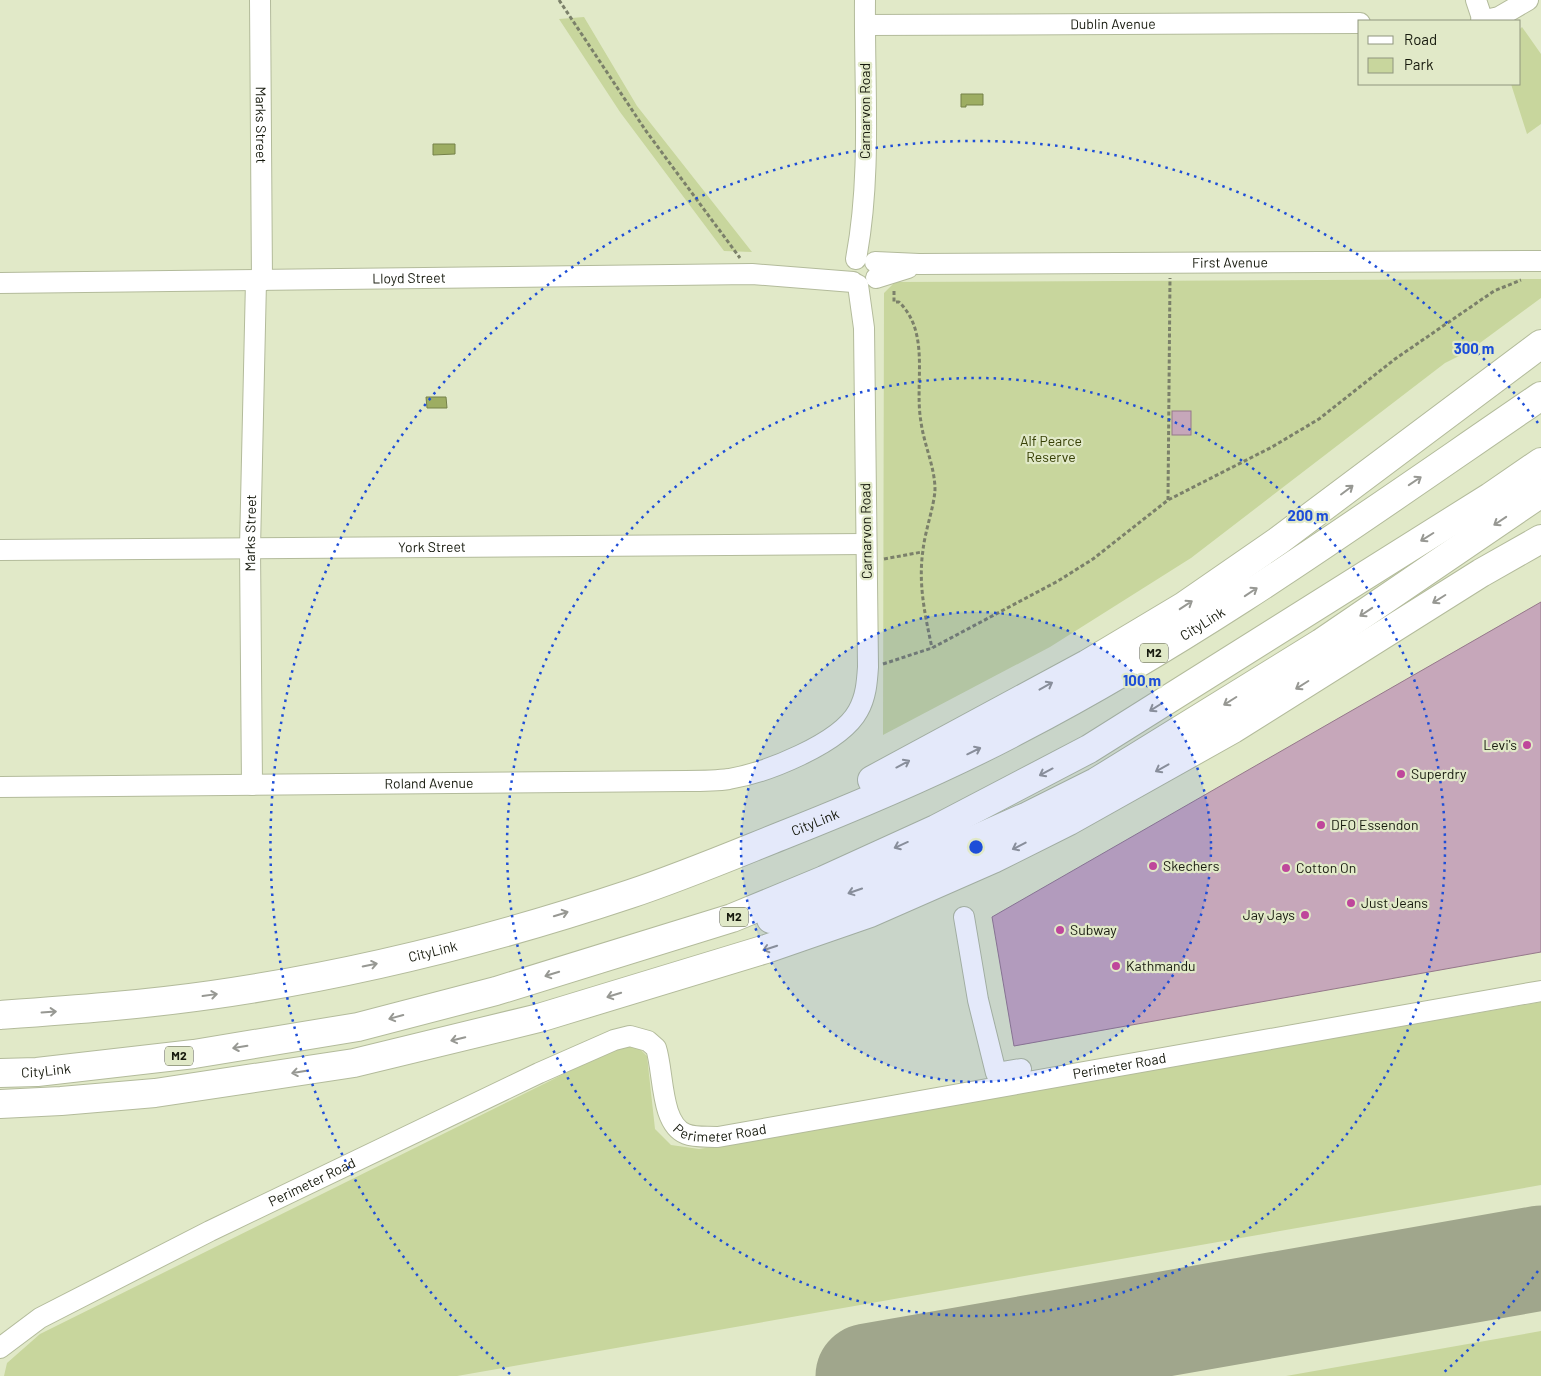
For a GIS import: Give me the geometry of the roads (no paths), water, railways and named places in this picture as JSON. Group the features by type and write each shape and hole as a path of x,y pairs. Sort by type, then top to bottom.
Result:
{"highway":[{"path":"737,854 1071,672 1184,606 1278,541 1541,344"},
{"name":"CityLink","path":"0,1016 98,1008 210,995 382,963 508,930 631,894 737,854 930,773 1020,729 1105,682 1217,615 1541,396"},
{"name":"CityLink","path":"0,1073 37,1072 194,1054 358,1027 496,991 621,954 732,918 824,880 936,829 1089,749 1490,497 1541,462"},
{"path":"621,954 756,923 865,888 1037,812 1096,782 1321,643 1541,493"},
{"path":"1481,573 1541,522"},
{"path":"0,1104 155,1094 354,1063 539,1018 825,930 933,886 1069,821 1232,729 1481,573 1541,539"}],"street":[{"name":"Marks Street","path":"252,785 250,548 259,281 260,0"},
{"name":"Carnarvon Road","path":"845,729 858,711 866,690 868,666 864,328 867,272 863,222 865,180 865,0"},
{"path":"1476,0 1482,20"},
{"path":"1486,20 1499,17 1528,0"},
{"name":"Dublin Avenue","path":"864,25 1358,23"},
{"name":"First Avenue","path":"867,272 919,264 1541,261"},
{"name":"Lloyd Street","path":"0,283 752,274 818,278 867,272"},
{"name":"York Street","path":"0,550 250,548 866,553"},
{"name":"Roland Avenue","path":"0,787 686,781 729,779 828,742 845,729"},
{"path":"964,917 978,1000 996,1074 1541,977"},
{"name":"Perimeter Road","path":"0,1348 40,1318 210,1231 539,1073 606,1044 630,1036 648,1041 656,1048 668,1110 671,1121 677,1128 686,1134 718,1137 1541,991"}],"place":[{"name":"Levi's","path":"1527,745"},
{"name":"Superdry","path":"1401,774"},
{"name":"DFO Essendon","path":"1321,825"},
{"name":"Skechers","path":"1153,866"},
{"name":"Cotton On","path":"1286,868"},
{"name":"Just Jeans","path":"1351,903"},
{"name":"Jay Jays","path":"1305,915"},
{"name":"Subway","path":"1060,930"},
{"name":"Kathmandu","path":"1116,966"}],"park label":[{"name":"Alf Pearce Reserve","path":"1051,450"}]}
